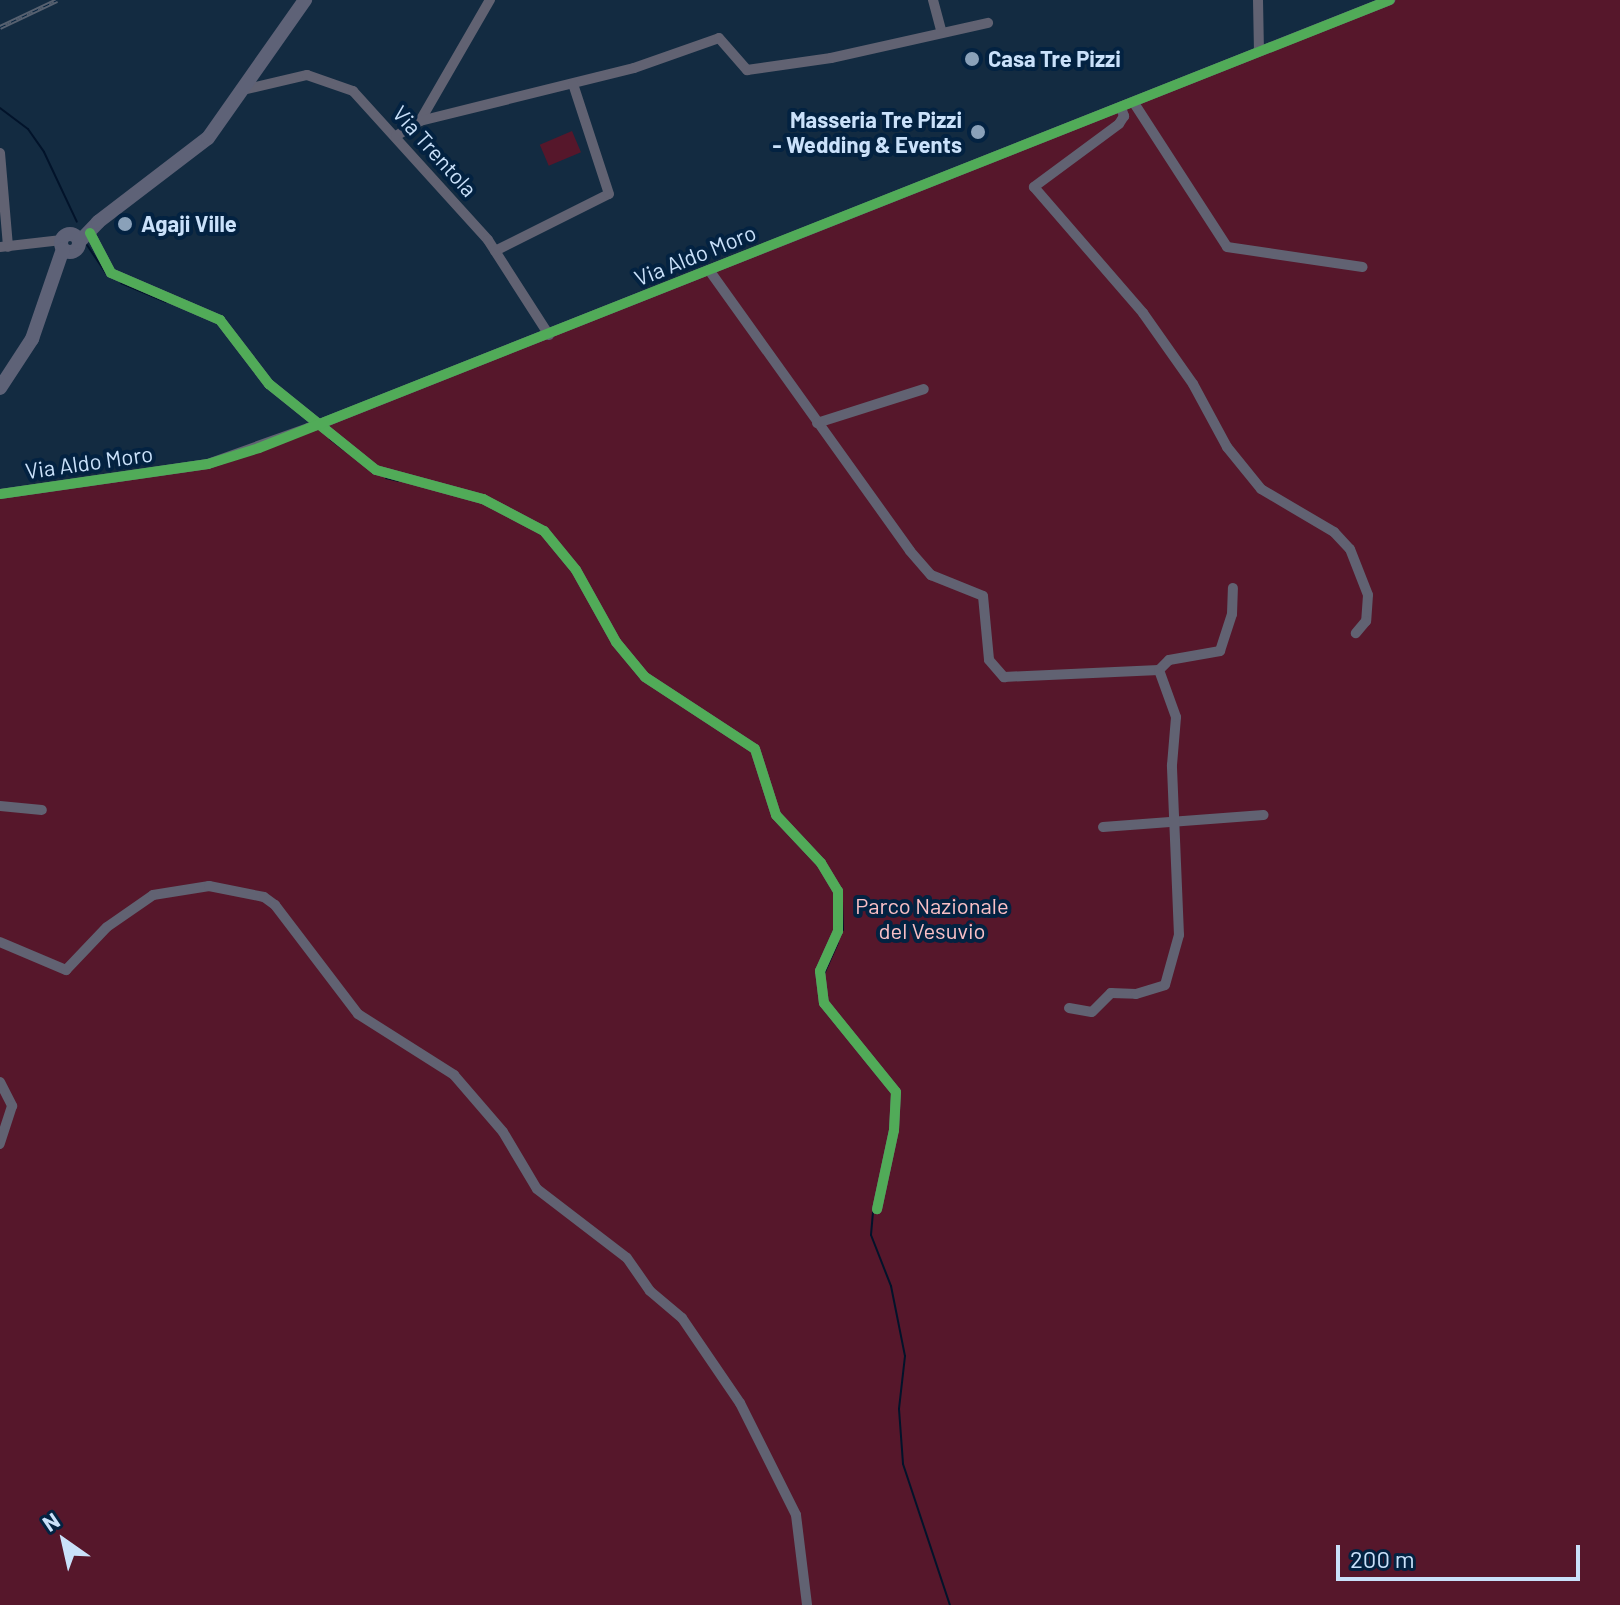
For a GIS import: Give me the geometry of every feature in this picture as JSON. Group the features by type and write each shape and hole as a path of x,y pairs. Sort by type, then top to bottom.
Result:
{"main road":[{"path":"0,388 32,339 77,239 208,138 305,0"}],"street":[{"path":"420,121 490,0"},
{"path":"933,0 942,33"},
{"path":"1258,0 1259,51"},
{"name":"Via Aldo Moro","path":"0,494 208,464 549,335 1390,0"},
{"path":"396,136 420,121 573,84 719,38 747,70 988,23"},
{"name":"Via Trentola","path":"243,90 285,77 329,79 353,91 495,251 549,335"},
{"path":"495,251 609,194 573,84"},
{"path":"1134,103 1227,247 1363,267"},
{"path":"1121,108 1124,116 1119,124 1034,187 1143,313 1193,384 1227,447 1261,489 1334,532 1350,549 1368,595 1366,621 1356,633"},
{"path":"0,153 4,247 77,239 111,273 220,320 269,384 376,470 483,499 544,531 576,570 616,642 645,677 755,749 776,815 821,863 838,891 838,931 820,971 824,1003 896,1092 894,1130 877,1209"},
{"path":"709,270 817,423 931,575 983,596 989,660 1004,677 1159,670 1169,660 1220,651 1232,614 1233,588"},
{"path":"817,423 924,389"},
{"path":"1069,1008 1092,1012 1111,993 1136,994 1165,985 1180,926 1175,819 1176,717 1159,670"},
{"path":"0,806 42,810"},
{"path":"1103,827 1175,819 1264,815"},
{"path":"0,942 66,970 88,953 107,927 153,895 209,886 264,897 275,905 358,1014 454,1075 503,1132 537,1189 627,1258 650,1291 682,1318 740,1403 790,1502 800,1530 807,1605"},
{"path":"0,1082 12,1106 0,1144"}],"green space":[{"name":"Parco Nazionale del Vesuvio","path":"1381,0 1620,0 1620,1605 0,1605 0,491 204,462 279,437"},
{"path":"572,131 581,152 549,166 540,145"}],"waterway":[{"path":"0,108 28,129 44,152 77,222"},
{"path":"87,245 106,273"},
{"path":"121,283 166,302"},
{"path":"330,439 344,450"},
{"path":"386,478 399,481"},
{"path":"842,901 843,930"},
{"path":"824,974 838,943"},
{"path":"873,1212 871,1235 891,1286 905,1356 899,1409 903,1464 950,1605"}],"railway":[{"path":"0,27 57,0"}],"cycle path":[{"path":"0,494 208,464 259,448 1390,0"},
{"path":"90,233 111,273 220,320 269,384 376,470 483,499 544,531 576,570 616,642 645,677 755,749 776,815 821,863 838,891 838,931 820,971 824,1003 896,1092 894,1130 877,1209"}],"place":[{"name":"Casa Tre Pizzi","path":"972,59"},
{"name":"Masseria Tre Pizzi - Wedding & Events","path":"978,132"},
{"name":"Agaji Ville","path":"125,224"}]}
